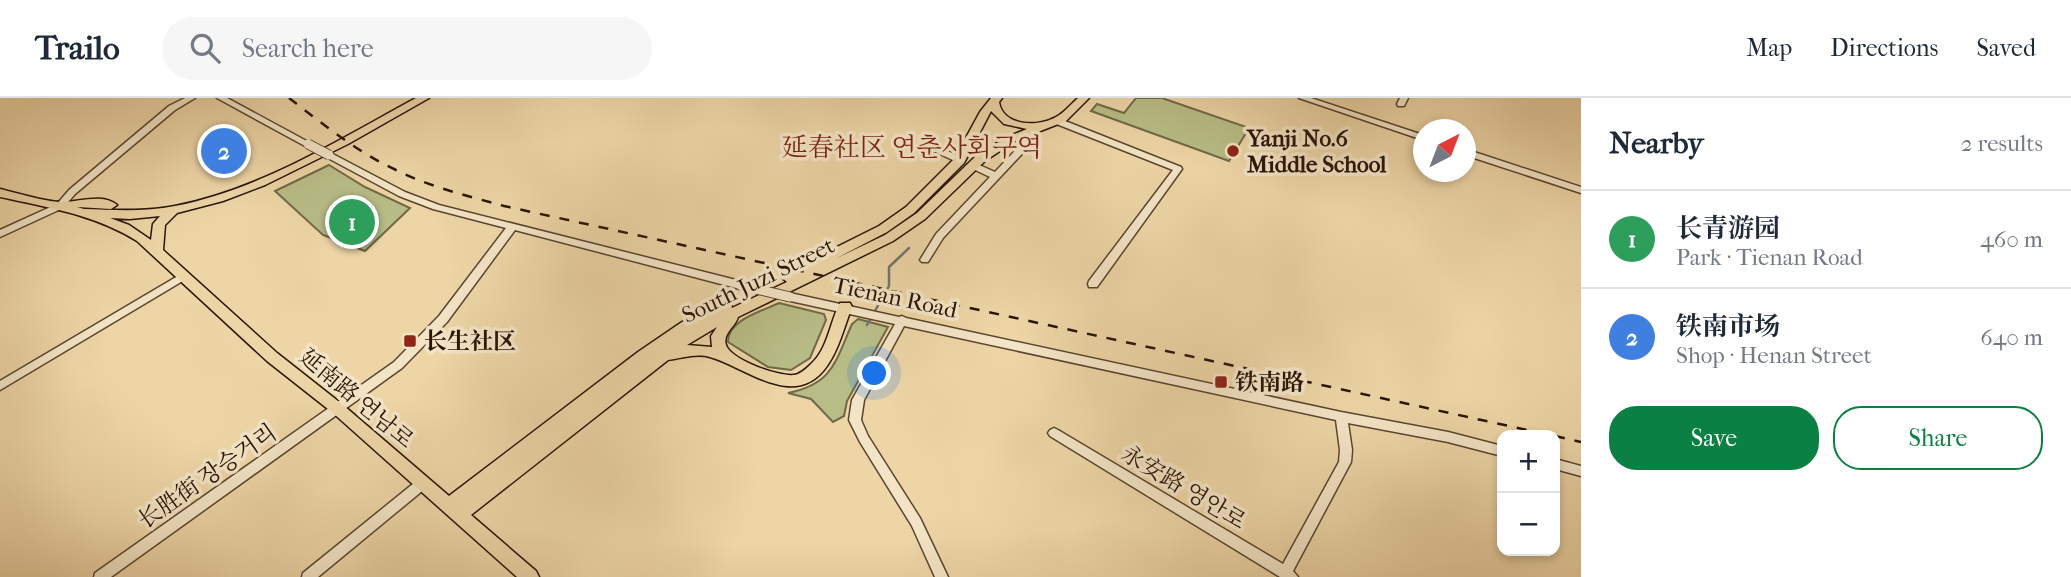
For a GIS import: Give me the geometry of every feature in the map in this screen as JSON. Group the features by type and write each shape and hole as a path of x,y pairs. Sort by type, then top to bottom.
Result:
{"main road":[{"path":"61,206 82,202 169,207 195,200 247,184 414,98"},
{"path":"0,193 82,213 129,214 217,199 262,182 424,98"},
{"name":"South Juzi Street","path":"453,511 668,339 704,317 898,220 967,163 1070,113 1084,98"},
{"path":"995,99 996,112 1005,121 1021,126 1052,123"},
{"name":"South Juzi Street","path":"453,511 703,328 889,238 920,216 967,163 981,119 995,99"},
{"path":"156,252 159,224 169,207"},
{"name":"延南路 연남로","path":"82,213 125,228 156,252 272,357 338,409 530,577"},
{"path":"661,357 699,350 727,358 775,381 806,377 823,360 851,309"},
{"path":"727,358 719,348 718,336 740,311"}],"street":[{"path":"0,234 61,206 72,192 172,108 191,98"},
{"name":"Tienan Road","path":"222,98 414,199 436,207 790,297 1497,450"},
{"path":"1303,98 1413,135"},
{"path":"1052,123 1178,169 1093,284"},
{"path":"925,260 933,243 1031,139"},
{"path":"932,147 996,176"},
{"path":"1476,156 1581,190"},
{"name":"长胜街 장승거리","path":"100,577 338,409 418,346 513,226"},
{"path":"0,386 183,276"},
{"path":"898,319 858,400 855,420 916,522 942,577"},
{"path":"1288,575 1345,462 1341,417"},
{"name":"永安路 영안로","path":"1054,433 1288,575"},
{"path":"1560,465 1581,471"},
{"path":"309,577 423,483"}],"green space":[{"path":"1136,98 1162,98 1249,128 1229,161 1091,111 1097,104 1124,113"},
{"path":"329,165 365,187 410,208 365,251 323,235 275,191"},
{"path":"779,303 824,314 826,320 810,358 791,370 768,367 728,342 729,334 739,322"},
{"path":"858,319 888,327 847,401 844,416 833,422 811,399 788,393 815,384 824,377 836,360 852,324"}],"waterway":[{"path":"867,325 889,286 889,267 909,248"}],"railway":[{"path":"289,98 341,137 382,163 436,186 504,206 1527,430"},
{"path":"1560,437 1581,442"}],"place":[{"name":"铁南市场","path":"224,151"},
{"name":"Yanji No.6 Middle School","path":"1233,151"},
{"name":"长青游园","path":"352,222"},
{"name":"长生社区","path":"410,341"},
{"name":"铁南路","path":"1221,382"}],"district":[{"name":"延春社区 연춘사회구역","path":"912,147"}]}
